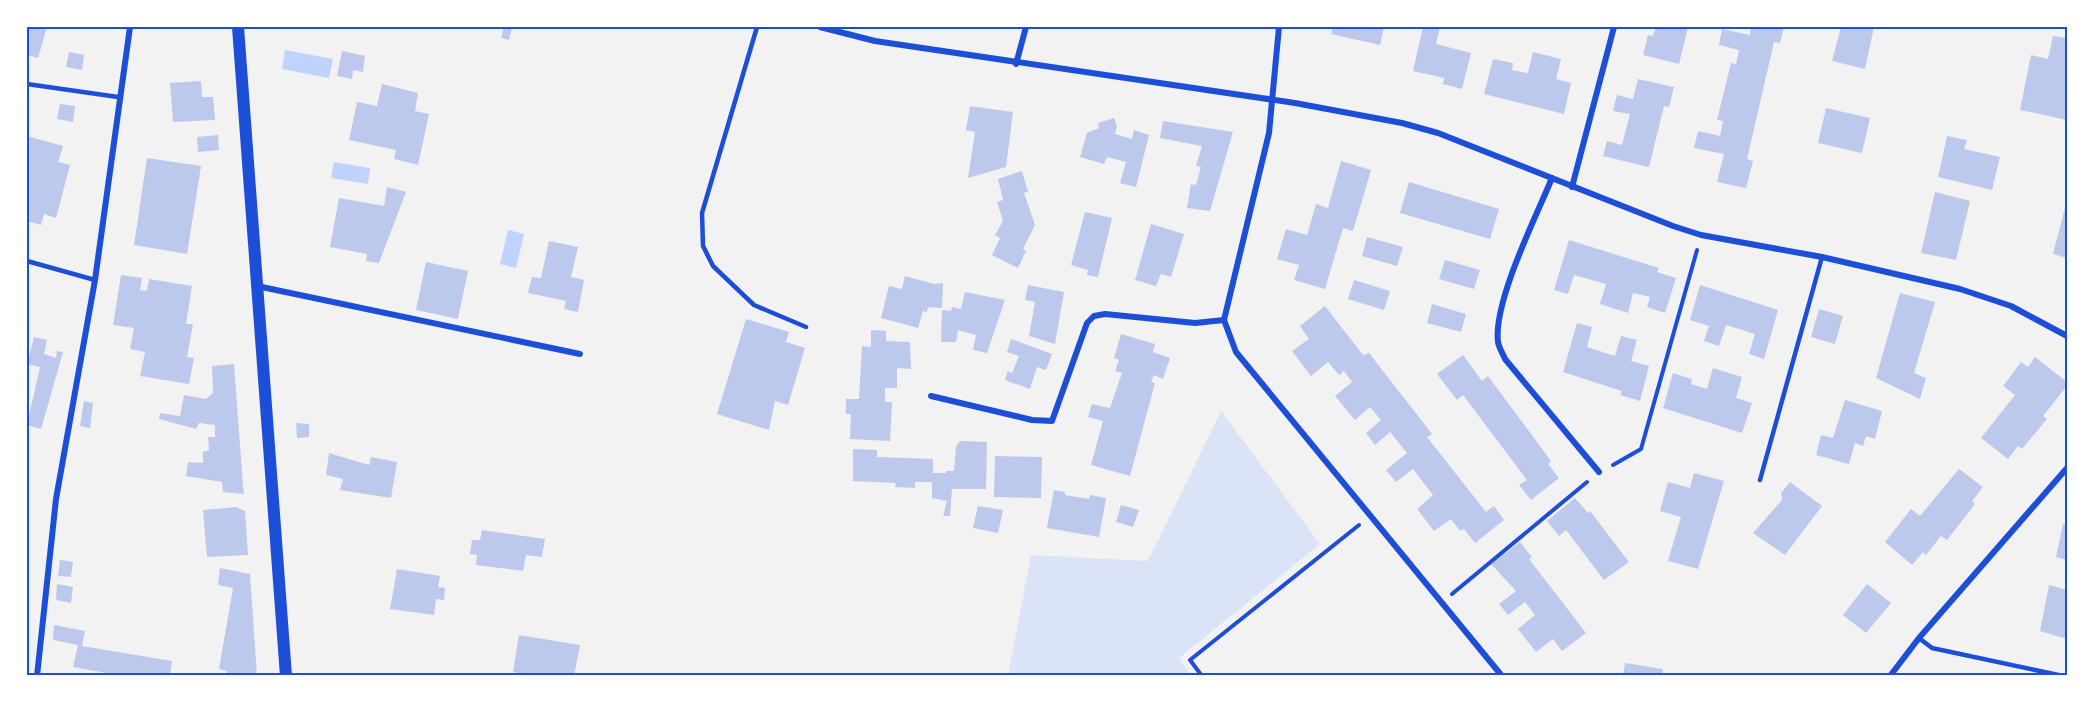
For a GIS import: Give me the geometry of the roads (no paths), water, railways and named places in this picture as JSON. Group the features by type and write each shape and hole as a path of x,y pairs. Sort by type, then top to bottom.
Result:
{"main road":[{"path":"238,27 286,676"}],"street":[{"path":"37,676 56,498 94,280 118,97 130,27"},
{"path":"820,27 876,41 1016,64 1271,100 1402,123 1438,133 1572,187 1701,235 1822,257 1960,289 2011,306 2067,336"},
{"path":"1016,64 1026,27"},
{"path":"1279,27 1269,133 1224,320 1236,352 1502,676"},
{"path":"1572,187 1614,27"},
{"path":"1552,178 1509,285 1498,327 1498,344 1505,359 1599,472"},
{"path":"257,286 580,354"},
{"path":"931,396 1032,420 1052,421 1087,323 1095,316 1105,314 1195,323 1224,320"},
{"path":"1890,676 1919,638 2067,468"}],"lane":[{"path":"757,27 702,213 703,246 713,266 754,305 806,327"},
{"path":"27,84 118,97"},
{"path":"1760,480 1822,257"},
{"path":"27,261 94,280"},
{"path":"1919,638 1932,648 2063,676"}],"water":[{"path":"285,50 333,59 329,78 282,69"},
{"path":"334,162 370,168 368,184 331,178"},
{"path":"508,230 524,234 516,268 500,264"}]}
